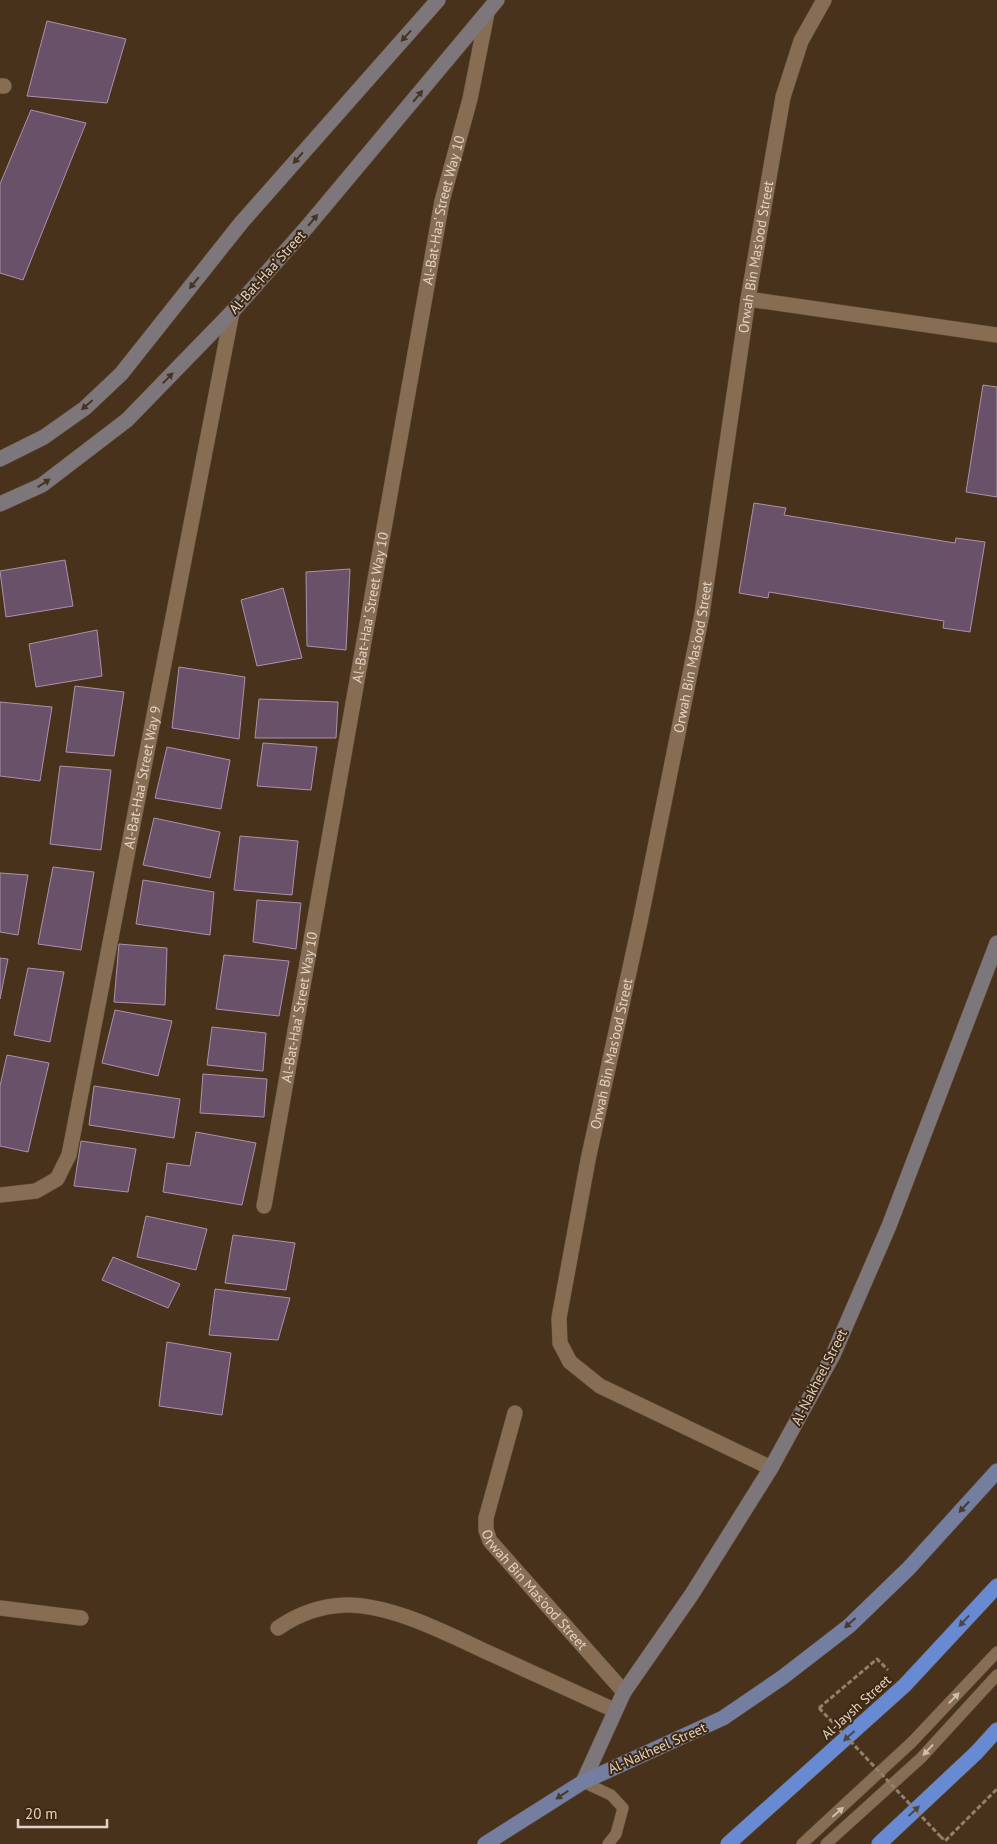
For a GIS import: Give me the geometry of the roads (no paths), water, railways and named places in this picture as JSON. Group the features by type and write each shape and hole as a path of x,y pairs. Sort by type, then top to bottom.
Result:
{"highway":[{"name":"Al-Jaysh Street","path":"728,1844 904,1685 997,1586"},
{"path":"878,1844 976,1753 997,1730"}],"main road":[{"name":"Al-Nakheel Street","path":"485,1844 583,1782 723,1718 783,1677 849,1626 909,1568 997,1471"}],"street":[{"path":"0,459 51,432 85,408 121,374 241,223 438,0"},
{"name":"Al-Bat-Haa’ Street","path":"0,504 42,484 127,420 232,312 307,227 497,0"},
{"name":"Orwah Bin Mas'ood Street","path":"771,1468 600,1386 570,1362 560,1343 559,1318 588,1160 640,922 702,614 748,299 784,96 800,41 824,0"},
{"name":"Al-Bat-Haa’ Street Way 10","path":"264,1206 442,201 456,143 470,99 487,13"},
{"path":"748,299 997,335"},
{"name":"Al-Bat-Haa’ Street Way 9","path":"0,1195 36,1192 57,1179 69,1155 232,312"},
{"name":"Al-Nakheel Street","path":"583,1782 614,1710 624,1692 692,1594 771,1468 833,1355 889,1226 997,943"},
{"name":"Orwah Bin Mas'ood Street","path":"514,1413 486,1518 486,1530 490,1541 624,1692"},
{"path":"278,1628 294,1617 320,1608 346,1605 373,1608 425,1623 614,1710"},
{"path":"0,1608 82,1618"}],"lane":[{"path":"802,1844 849,1803 912,1742 997,1652"},
{"path":"826,1844 921,1758 997,1675"},
{"path":"583,1782 611,1795 623,1808 616,1834 608,1844"}]}
